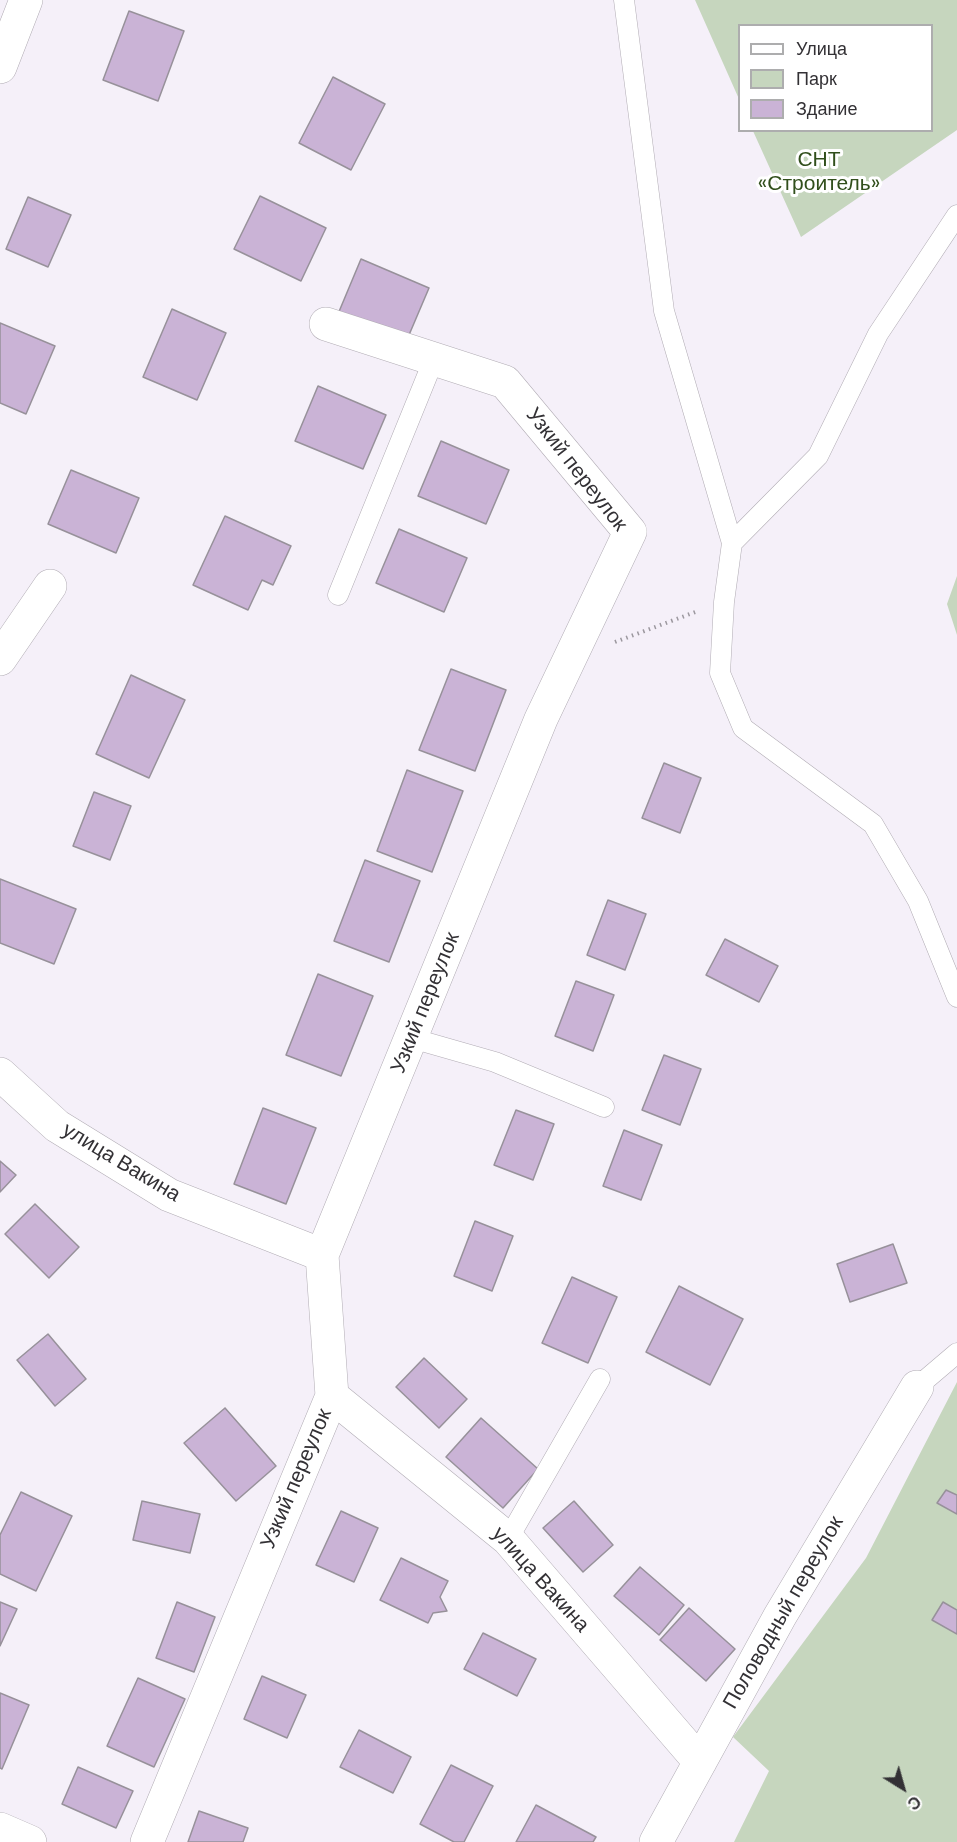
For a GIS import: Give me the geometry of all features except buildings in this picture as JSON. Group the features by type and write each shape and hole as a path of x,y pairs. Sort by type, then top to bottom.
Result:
{"street":[{"path":"0,67 26,0"},
{"name":"Узкий переулок","path":"147,1842 332,1396 322,1255 541,719 630,532 505,382 326,324"},
{"path":"0,659 50,586"},
{"name":"улица Вакина","path":"0,1074 57,1126 169,1195 322,1255"},
{"name":"Половодный переулок","path":"656,1842 780,1616 917,1387"},
{"name":"улица Вакина","path":"332,1396 507,1539 700,1762"},
{"path":"0,1829 30,1842"}],"lane":[{"path":"624,0 664,311 732,543 724,602 720,673 743,728 873,824 918,901 957,997"},
{"path":"732,543 818,456 878,334 957,215"},
{"path":"338,594 434,359"},
{"path":"411,1038 495,1062 604,1107"},
{"path":"917,1387 957,1353"},
{"path":"917,1387 957,1367"},
{"path":"507,1539 600,1379"}],"path":[{"path":"570,659 724,602"}],"green space":[{"name":"СНТ «Строитель»","path":"695,0 957,0 957,130 801,237 753,132 933,132 933,24 738,24 738,97"},
{"path":"957,576 957,635 947,604"},
{"path":"957,1382 957,1842 734,1842 769,1771 733,1737 866,1558"}]}
